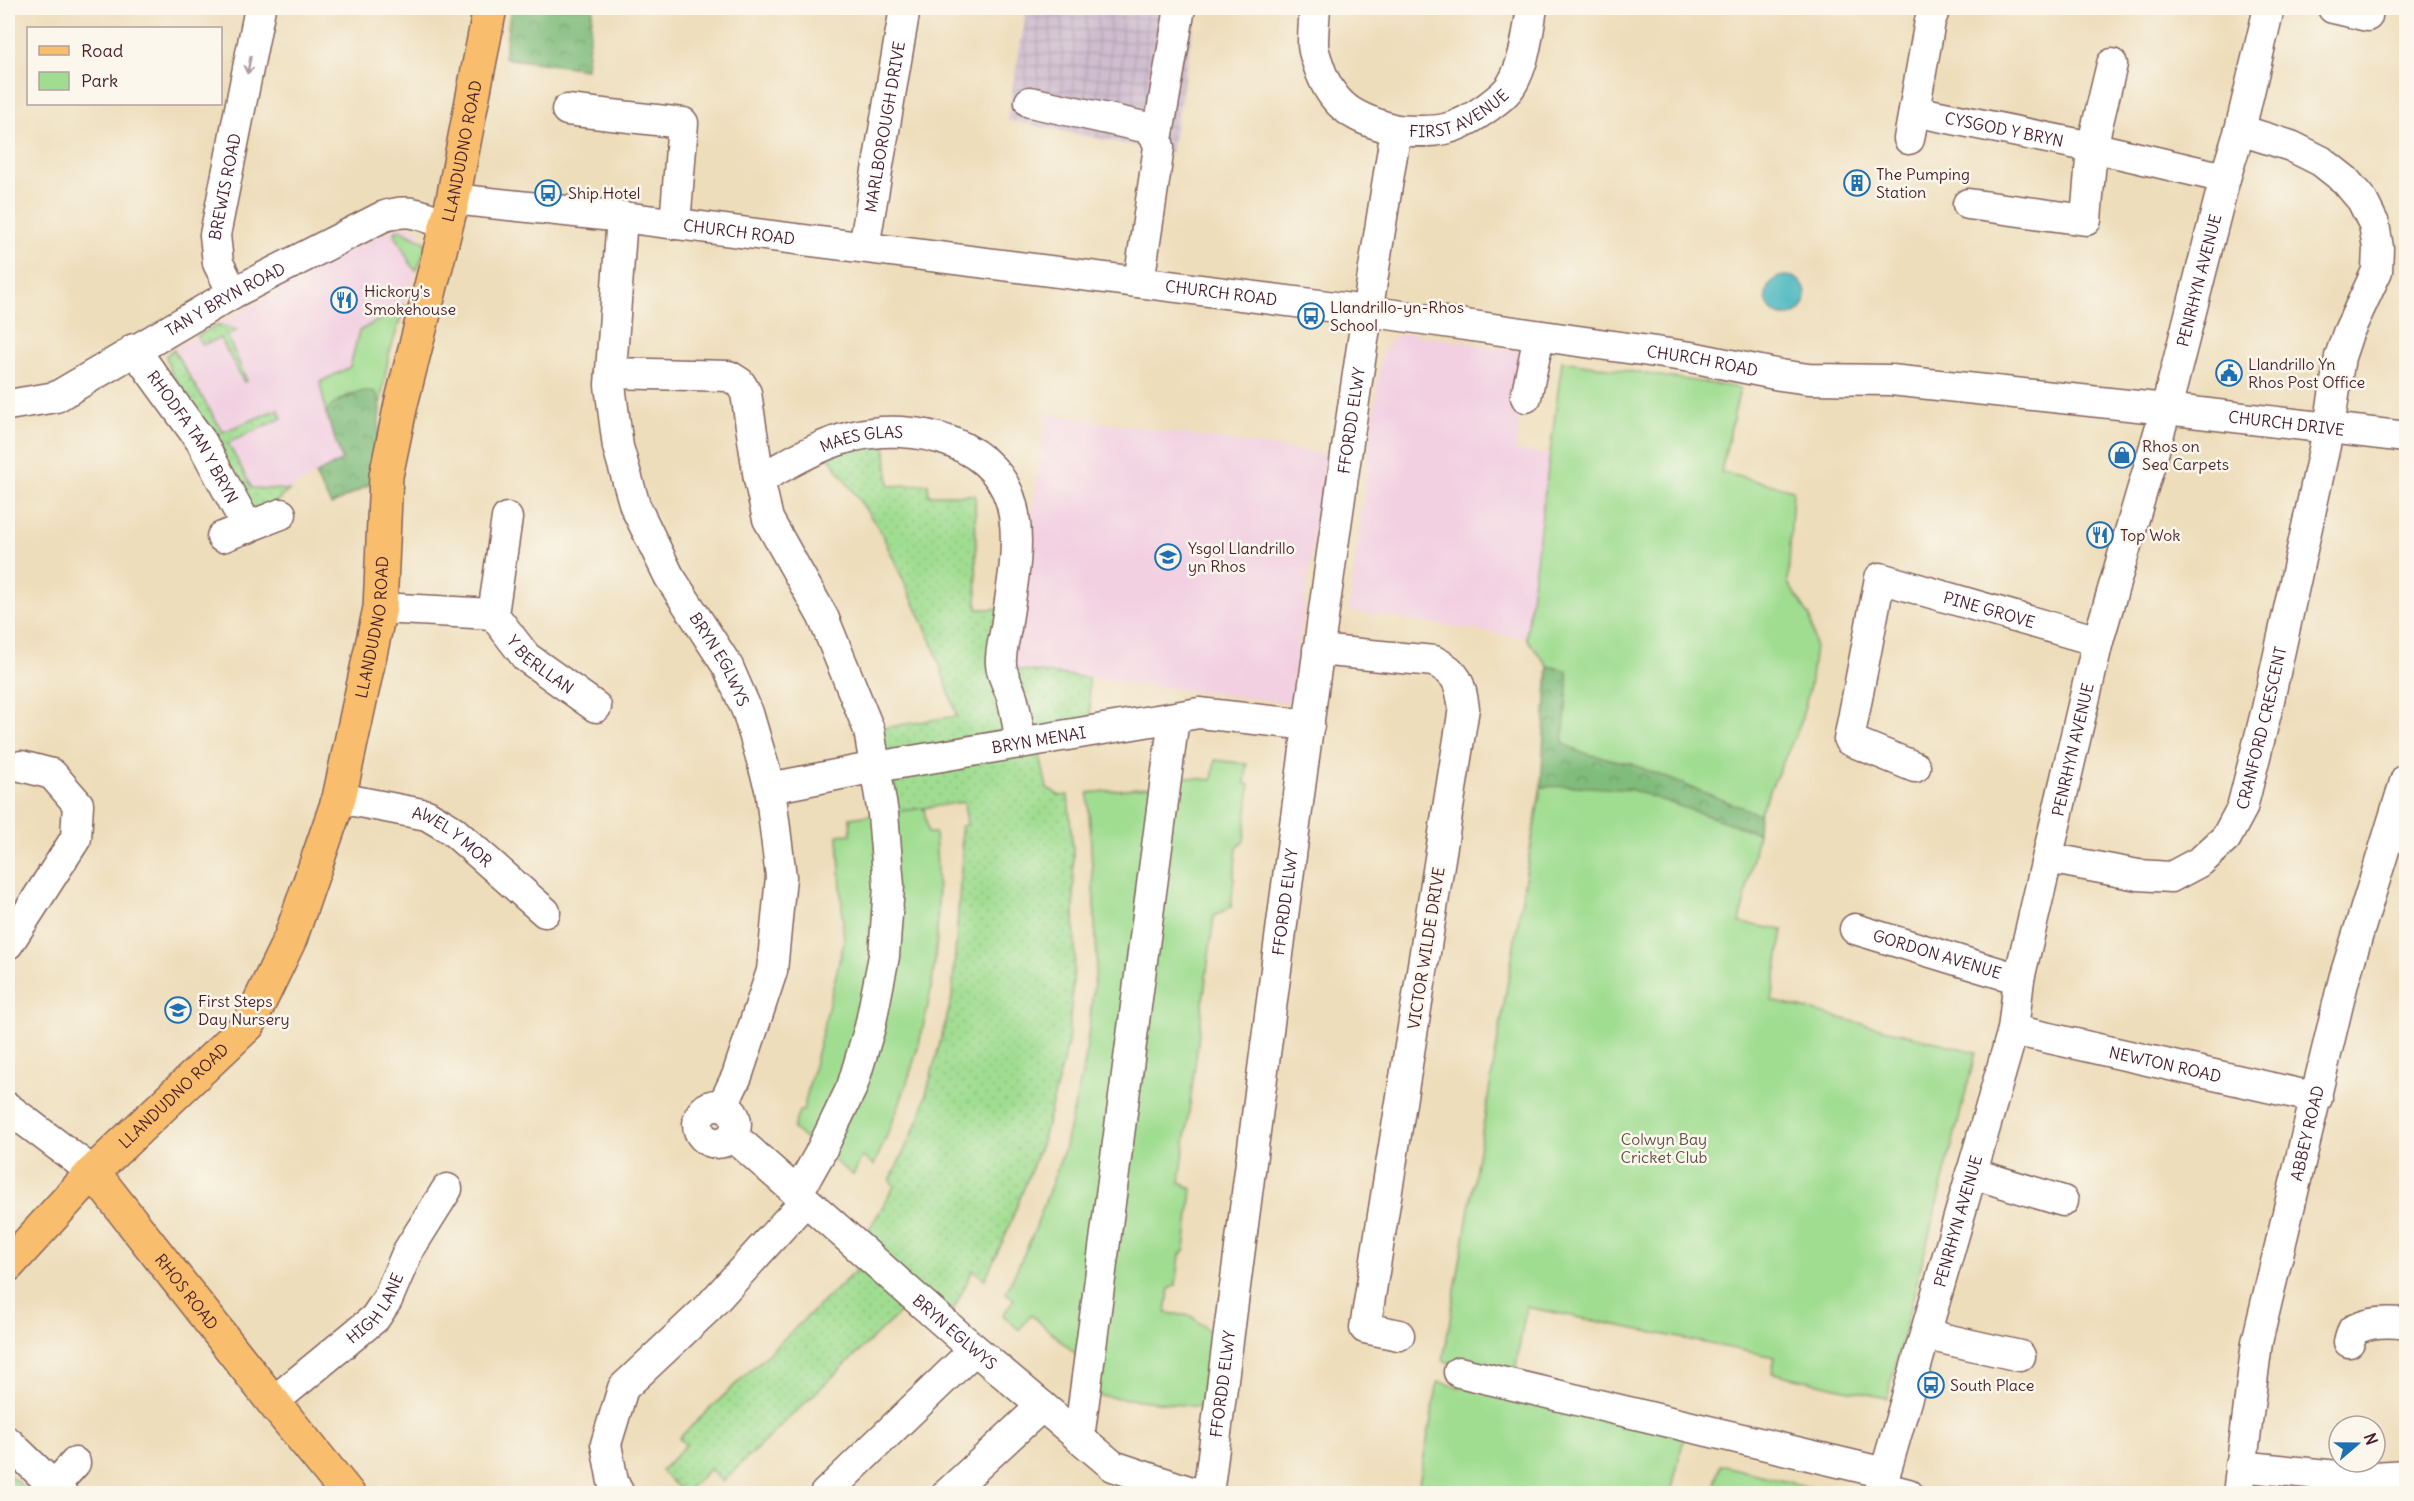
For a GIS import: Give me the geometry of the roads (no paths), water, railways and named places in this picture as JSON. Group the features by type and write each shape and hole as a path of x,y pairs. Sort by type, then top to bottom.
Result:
{"main road":[{"name":"LLANDUDNO ROAD","path":"8,1264 93,1172 249,1024 291,939 339,798 380,608 386,476 401,404 450,212 490,8"},
{"name":"RHOS ROAD","path":"93,1172 348,1494"}],"street":[{"name":"BREWIS ROAD","path":"233,293 218,263 215,235 260,8"},
{"name":"MARLBOROUGH DRIVE","path":"864,247 905,8"},
{"path":"1157,140 1180,8"},
{"path":"1315,8 1313,47 1334,99 1359,117 1396,130"},
{"name":"FIRST AVENUE","path":"1367,311 1396,130 1426,132 1451,129 1472,119 1495,102 1511,85 1533,8"},
{"name":"CYSGOD Y BRYN","path":"1935,8 1930,21 1911,125 2092,147 2225,178"},
{"name":"PENRHYN AVENUE","path":"1888,1487 1971,1173 2013,1030 2019,979 2098,641 2166,409 2225,178 2240,130 2269,8"},
{"path":"2333,8 2367,16"},
{"path":"1968,204 2086,220 2092,147 2112,64"},
{"path":"1030,102 1144,128 1150,131 1157,140 1160,147 1139,282"},
{"path":"567,110 682,123 675,224"},
{"name":"CRANFORD CRESCENT","path":"2048,858 2138,876 2171,877 2201,861 2226,838 2242,808 2267,709 2330,427 2340,357 2348,333 2377,271 2378,248 2374,224 2362,200 2351,187 2320,161 2291,146 2240,130"},
{"name":"TAN Y BRYN ROAD","path":"8,405 56,397 134,349 233,293 382,217 399,211 450,212"},
{"name":"CHURCH ROAD","path":"450,212 622,217 1367,311 1691,357 1809,379 1891,380 2166,409"},
{"name":"BRYN EGLWYS","path":"622,217 610,385 618,447 635,506 669,576 728,667 748,713 770,788 781,878 772,971 737,1076 723,1105 704,1109 699,1116 698,1130 704,1139 713,1143 724,1142 733,1136 974,1350 1113,1466 1197,1494"},
{"name":"FFORDD ELWY","path":"1208,1494 1318,650 1367,311"},
{"path":"1526,397 1539,336"},
{"name":"RHODFA TAN Y BRYN","path":"134,349 201,441 235,533 281,514"},
{"path":"611,373 729,376 740,383 746,393 759,478 768,519 823,617 846,668 869,729 876,767 889,886 884,956 870,1027 852,1087 801,1197 709,1307 624,1389 606,1444 613,1482 620,1494"},
{"name":"CHURCH DRIVE","path":"2166,409 2406,437"},
{"name":"MAES GLAS","path":"759,478 822,447 850,437 884,432 946,438 973,453 994,469 1009,491 1014,515 1016,537 1012,583 1000,664 1012,696 1021,743"},
{"path":"380,608 493,614 507,518"},
{"name":"PINE GROVE","path":"1915,767 1849,740 1880,578 2098,641"},
{"name":"Y BERLLAN","path":"493,614 526,657 596,707"},
{"name":"VICTOR WILDE DRIVE","path":"1318,650 1434,661 1450,669 1460,684 1464,708 1365,1328 1398,1335"},
{"name":"BRYN MENAI","path":"770,788 876,767 1199,713 1309,725"},
{"path":"1079,1438 1174,718"},
{"path":"8,944 76,838 78,804 52,774 21,766"},
{"name":"ABBEY ROAD","path":"2239,1480 2257,1342 2344,979 2406,779"},
{"name":"AWEL Y MOR","path":"339,798 427,815 452,830 545,912"},
{"name":"GORDON AVENUE","path":"1855,928 2019,979"},
{"name":"NEWTON ROAD","path":"2013,1030 2317,1098"},
{"name":"RHOS ROAD","path":"8,1108 93,1172"},
{"path":"1971,1173 2063,1201"},
{"name":"HIGH LANE","path":"273,1402 375,1317 387,1300 408,1251 447,1189"},
{"path":"2349,1342 2353,1330 2365,1324 2381,1321 2406,1323"},
{"path":"1927,1335 2020,1356"},
{"path":"825,1494 974,1350"},
{"path":"1459,1372 1888,1487"},
{"path":"947,1494 1042,1406"},
{"path":"8,1442 58,1490 75,1463"},
{"path":"2239,1480 2406,1475"}],"water":[{"path":"1786,276 1800,282 1806,296 1800,310 1786,316 1772,310 1766,296 1772,282"}],"place":[{"name":"The Pumping Station","path":"1857,183"},
{"name":"Ship Hotel","path":"548,193"},
{"name":"Hickory's Smokehouse","path":"344,300"},
{"name":"Llandrillo-yn-Rhos School","path":"1311,316"},
{"name":"Llandrillo Yn Rhos Post Office","path":"2229,373"},
{"name":"Rhos on Sea Carpets","path":"2122,455"},
{"name":"Top Wok","path":"2100,535"},
{"name":"Ysgol Llandrillo yn Rhos","path":"1168,557"},
{"name":"First Steps Day Nursery","path":"178,1010"},
{"name":"South Place","path":"1931,1385"}],"park label":[{"name":"Colwyn Bay Cricket Club","path":"1664,1148"}]}
